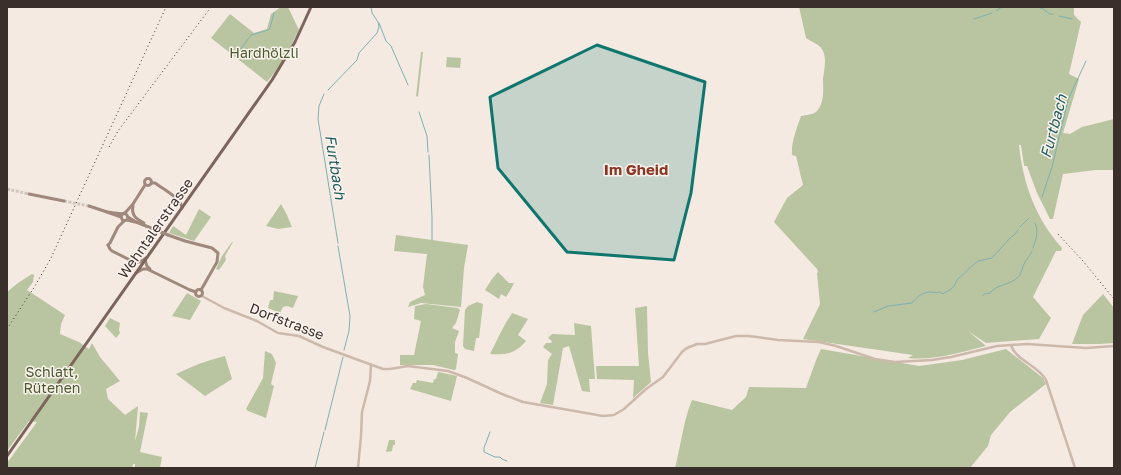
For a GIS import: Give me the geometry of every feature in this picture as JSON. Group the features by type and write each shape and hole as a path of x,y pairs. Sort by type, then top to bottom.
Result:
{"main road":[{"name":"Wehntalerstrasse","path":"7,456 282,65 295,42 311,7"},
{"path":"151,271 147,266 146,259 140,262 134,262 112,251 108,245 109,241 145,185 144,182 146,179 149,179 151,183 155,183 178,200 182,205 182,208"},
{"path":"145,185 148,186 151,183"},
{"path":"29,194 64,201"},
{"path":"178,200 184,200 190,197"},
{"path":"133,205 132,210 134,216 137,220 148,227"},
{"path":"89,206 125,217 185,241 212,248 218,253 217,262 201,290 196,292"},
{"path":"134,262 138,270"},
{"path":"136,274 143,269 151,271 196,292 198,296 202,296 203,293 201,290"}],"street":[{"name":"Dorfstrasse","path":"202,296 224,308 257,321 278,333 299,336 323,347 383,369 408,366 448,371 523,402 598,416 614,415 624,409 646,389 664,377 682,352 689,347 732,337 741,336 815,342 836,346 874,359 903,362 932,360 1011,345 1032,344 1086,348 1114,346"},
{"path":"1011,345 1014,352 1040,371 1046,380 1075,468"},
{"path":"358,468 362,412 370,381 371,365"}],"highlighted area":[{"path":"597,45 705,82 691,193 674,260 567,252 498,168 490,97"}],"green space":[{"name":"Hardhölzli","path":"281,7 288,7 299,30 281,64 267,82 211,38 230,14 254,33 267,29 271,14"},
{"path":"799,7 1074,7 1074,15 1081,22 1069,74 1079,79 1063,133 1070,134 1082,127 1114,119 1114,170 1095,170 1063,174 1053,219 1050,219 1037,193 1027,166 1024,166 1021,145 1019,145 1024,173 1032,200 1045,225 1062,248 1061,251 1056,251 1033,297 1051,318 1039,339 986,343 968,331 986,346 947,355 918,359 908,358 913,355 803,339 820,304 818,272 817,269 774,222 787,198 803,185 796,156 792,155 793,140 801,116 816,112 821,105 823,96 824,54 820,47 806,38"},
{"path":"421,52 423,52 418,97 416,96"},
{"path":"447,57 461,58 460,68 446,67"},
{"path":"281,204 292,227 278,229 266,226"},
{"path":"199,209 211,217 194,241 169,233 173,226 186,235"},
{"path":"396,235 468,245 464,268 461,307 421,303 408,307 410,302 425,295 423,287 427,254 394,251"},
{"path":"232,242 225,256 226,260 219,270 216,269 222,256"},
{"path":"498,272 509,283 514,283 506,297 501,294 499,299 485,290"},
{"name":"Schlatt, Rütenen","path":"32,274 34,275 33,282 27,290 65,315 61,324 60,334 79,342 89,349 92,343 100,357 120,381 106,389 108,399 125,415 138,406 135,441 139,427 140,412 148,413 140,452 162,457 160,468 135,468 135,464 133,464 132,468 7,468 7,463 37,422 29,421 7,451 7,292"},
{"path":"274,291 298,296 293,308 287,306 283,307 280,313 268,308 270,300 273,300"},
{"path":"187,293 201,301 190,320 172,316"},
{"path":"1103,294 1114,308 1114,343 1072,344 1083,315"},
{"path":"477,302 483,304 479,338 476,338 474,351 465,349 463,346 465,310 468,306"},
{"path":"426,304 458,308 460,310 456,323 452,328 459,331 455,342 455,353 458,354 456,369 454,370 433,365 400,365 400,355 414,355 421,321 414,319 415,306"},
{"path":"647,306 648,353 651,382 633,398 634,380 597,379 596,366 639,366 635,308"},
{"path":"512,313 528,319 518,335 526,341 518,349 510,353 490,354 503,328"},
{"path":"110,318 120,323 120,333 116,338 105,326"},
{"path":"574,323 591,326 595,379 589,379 590,392 582,391 569,346 563,348 553,405 540,403 547,384 548,360 552,354 543,347 546,343 551,343 552,341 548,338 552,334 575,335"},
{"path":"821,349 919,366 962,360 1006,349 1043,378 1046,384 1010,412 991,435 988,446 970,468 675,468 684,425 692,400 732,410 746,397 749,387 806,388"},
{"path":"265,351 272,354 276,363 271,384 274,386 266,418 246,409 263,378"},
{"path":"225,356 232,379 205,396 176,374 212,359"},
{"path":"438,372 457,376 451,401 410,389 413,383 416,383 417,380 433,383"},
{"path":"389,440 395,440 395,445 393,445 392,451 386,452"}],"waterway":[{"name":"Furtbach","path":"328,90 357,60 359,53 377,33 379,27 378,22 372,13 371,7"},
{"path":"996,11 1002,7"},
{"path":"1038,7 1050,14 1053,14"},
{"path":"241,49 251,35 270,28 274,13"},
{"path":"974,19 992,13"},
{"path":"1059,16 1072,19"},
{"path":"379,23 386,41 391,46 408,85"},
{"name":"Furtbach","path":"1042,197 1052,167 1068,100 1086,61"},
{"name":"Furtbach","path":"324,94 319,106 318,119 338,243"},
{"path":"419,112 427,136 428,152"},
{"path":"429,155 432,240"},
{"name":"Furtbach","path":"1020,227 1029,218"},
{"path":"1033,248 1037,232 1035,223"},
{"path":"874,312 888,306 912,303 917,297 924,293 940,292 942,294 950,290 957,280 978,261 992,258 1018,230"},
{"name":"Furtbach","path":"338,246 350,316 349,331 344,350"},
{"path":"982,296 1017,278 1032,251"},
{"name":"Furtbach","path":"325,430 343,357"},
{"name":"Furtbach","path":"315,468 324,432"},
{"path":"490,432 484,452 507,461"}],"tunnel":[{"path":"7,189 29,194"},
{"path":"64,201 89,206"}],"railway":[{"path":"7,329 51,258 166,7"},
{"path":"109,147 118,131 211,7"},
{"path":"1058,234 1083,261 1114,299"}],"district":[{"name":"Im Gheid","path":"636,169"}]}
